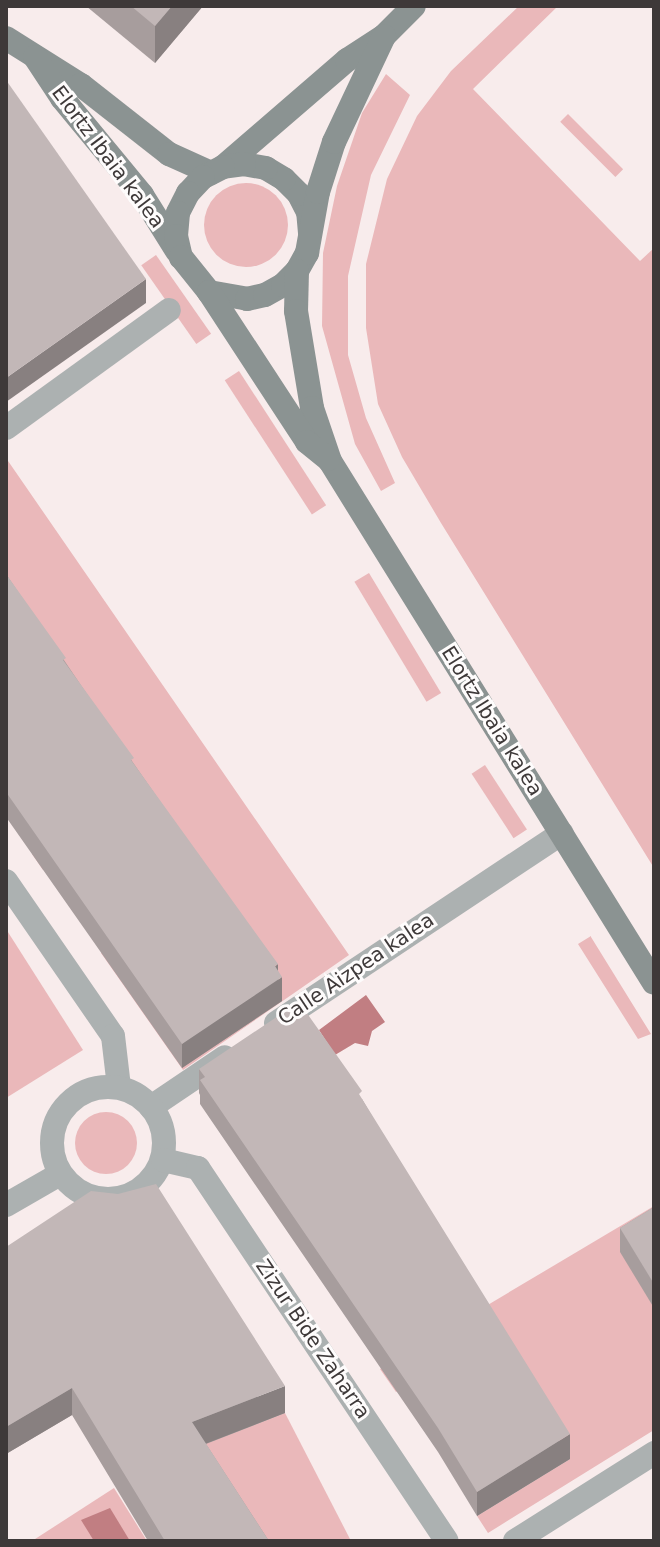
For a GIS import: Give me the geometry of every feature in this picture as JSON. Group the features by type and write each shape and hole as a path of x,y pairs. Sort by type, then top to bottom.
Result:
{"street":[{"path":"384,36 334,142 318,192 307,253 297,271 265,295 247,299 209,292 181,257 176,236 178,213 188,193 347,60 384,36 414,6"},
{"name":"Elortz Ibaia kalea","path":"6,38 81,85 169,154 217,170"},
{"name":"Elortz Ibaia kalea","path":"35,57 62,98 142,195 181,257"},
{"path":"217,170 244,164 266,168 284,179 299,194 308,212 310,233"},
{"name":"Elortz Ibaia kalea","path":"297,271 296,311 312,408 330,461 654,983"},
{"name":"Elortz Ibaia kalea","path":"209,292 307,442 330,461"},
{"path":"6,428 169,310"},
{"name":"Calle Aizpea kalea","path":"151,1107 562,833"},
{"path":"6,881 113,1036 119,1087"},
{"path":"100,1087 119,1087 137,1094 151,1107 161,1123 165,1141 163,1160 154,1177 125,1197 89,1197 60,1174 53,1156 56,1119 67,1104 82,1093 100,1087"},
{"name":"Zizur Bide Zaharra","path":"163,1160 198,1168 447,1541"},
{"path":"6,1205 60,1174"},
{"path":"515,1541 654,1453"}],"shaded area":[{"path":"519,6 558,6 473,89 640,261 654,248 654,868 402,457 378,404 366,328 366,264 387,179 417,116 451,71"},
{"path":"386,74 410,95 371,175 348,276 348,355 366,418 395,483 381,491 355,444 322,326 323,253 337,186 362,113"},
{"path":"568,114 623,169 615,177 560,122"},
{"path":"246,183 262,186 276,195 285,209 288,225 285,241 276,255 262,264 246,267 230,264 216,255 207,241 204,225 207,209 216,195 230,186"},
{"path":"156,255 211,334 196,344 141,265"},
{"path":"239,371 326,505 312,514 225,380"},
{"path":"6,458 349,955 183,1070 101,953 201,882 142,801 43,870 32,854 133,782 6,600"},
{"path":"369,573 441,693 427,702 354,582"},
{"path":"485,765 527,830 514,838 472,774"},
{"path":"6,929 83,1050 6,1098"},
{"path":"591,936 651,1034 638,1039 578,944"},
{"path":"366,995 385,1022 372,1031 368,1046 355,1043 335,1055 319,1030"},
{"path":"100,1112 112,1112 128,1121 135,1131 135,1155 128,1165 112,1174 100,1174 80,1160 75,1149 75,1137 89,1117"},
{"path":"654,1206 654,1430 488,1533 477,1516 570,1459 492,1333 396,1392 380,1369"},
{"path":"285,1413 351,1541 251,1541 192,1449"},
{"path":"114,1488 147,1541 32,1541"},
{"path":"110,1508 130,1541 94,1541 81,1520"}],"building":[{"path":"131,6 172,6 155,26"},
{"path":"6,80 146,279 6,378"},
{"path":"6,574 134,758 131,760 278,964 275,966 282,977 182,1044 6,792"},
{"path":"299,1002 362,1091 359,1094 570,1434 477,1492 438,1428 200,1080 205,1077 199,1069"},
{"path":"156,1184 285,1386 192,1422 269,1541 165,1541 72,1388 6,1427 6,1247 91,1191 118,1194"},
{"path":"654,1207 654,1284 620,1228"}]}
